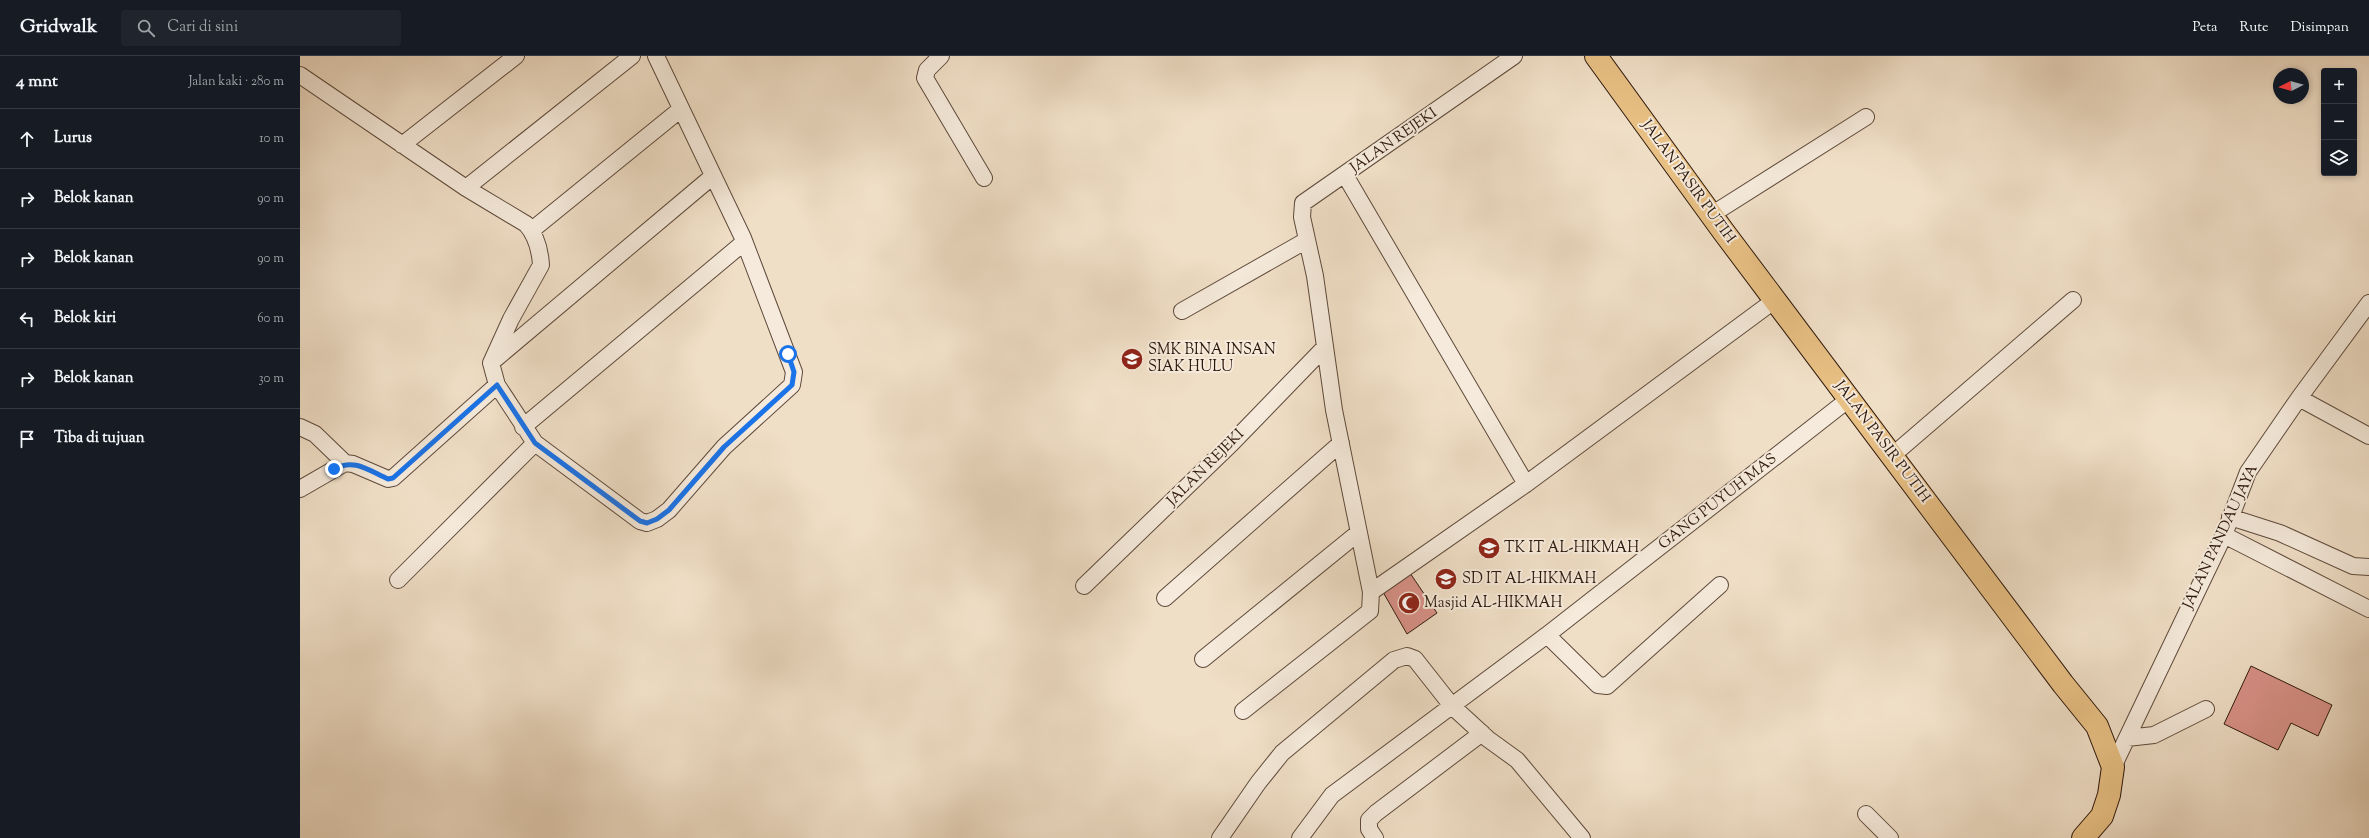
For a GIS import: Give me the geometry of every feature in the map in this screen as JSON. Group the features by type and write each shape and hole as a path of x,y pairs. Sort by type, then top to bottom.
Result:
{"highway":[{"name":"JALAN PASIR PUTIH","path":"1596,56 1849,399 1893,455 2063,684 2097,726 2113,767 2109,795 2102,816 2083,838"}],"street":[{"path":"402,145 516,56"},
{"path":"466,188 632,56"},
{"path":"300,75 466,188 526,224 532,230 541,255 542,265 510,319 491,363 497,385 523,428 535,443 640,521 647,523 657,519 669,510 724,447 792,385 794,372 792,363 743,238 656,56"},
{"path":"941,56 927,70 925,78 927,85 984,178"},
{"name":"JALAN REJEKI","path":"1243,711 1366,616 1370,611 1371,592 1341,444 1315,276 1302,217 1303,203 1514,56"},
{"path":"532,230 681,108"},
{"path":"1712,215 1866,117"},
{"path":"1345,175 1526,484"},
{"path":"491,363 713,176"},
{"path":"523,428 742,244 743,238"},
{"path":"1182,311 1307,240"},
{"path":"1371,592 1526,484 1775,300"},
{"path":"1893,455 2073,300"},
{"name":"JALAN PANDAU JAYA","path":"2113,767 2224,535 2248,472 2299,398 2369,303"},
{"name":"JALAN REJEKI","path":"1084,586 1232,443 1325,347"},
{"path":"300,427 315,434 345,463 353,464 388,479 393,478 497,385"},
{"path":"2299,398 2369,436"},
{"name":"GANG PUYUH MAS","path":"1300,838 1332,795 1547,635 1849,399"},
{"path":"398,580 535,443"},
{"path":"1165,598 1341,444"},
{"path":"300,489 345,463"},
{"path":"2230,517 2280,533 2353,566 2369,567"},
{"path":"1203,659 1358,533"},
{"path":"2224,535 2369,609"},
{"path":"1547,635 1598,685 1607,686 1720,585"},
{"path":"1220,838 1258,783 1282,753 1394,660 1407,656 1415,659 1452,706 1482,733 1517,760 1582,838"},
{"path":"2127,738 2154,735 2206,709"},
{"path":"1375,838 1369,829 1368,820 1482,733"},
{"path":"1866,814 1890,838"}],"building":[{"name":"Masjid AL-HIKMAH","path":"1410,573 1437,613 1407,634 1383,592"},
{"path":"2251,666 2332,705 2318,736 2291,723 2278,750 2224,724"}],"place":[{"name":"SMK BINA INSAN SIAK HULU","path":"1132,359"},
{"name":"TK IT AL-HIKMAH","path":"1489,548"},
{"name":"SD IT AL-HIKMAH","path":"1446,579"},
{"name":"Masjid AL-HIKMAH","path":"1409,603"}],"route":[{"path":"334,469 345,463 353,464 388,479 393,478 497,385 523,428 535,443 640,521 647,523 657,519 669,510 724,447 792,385 794,372 788,354"}]}
